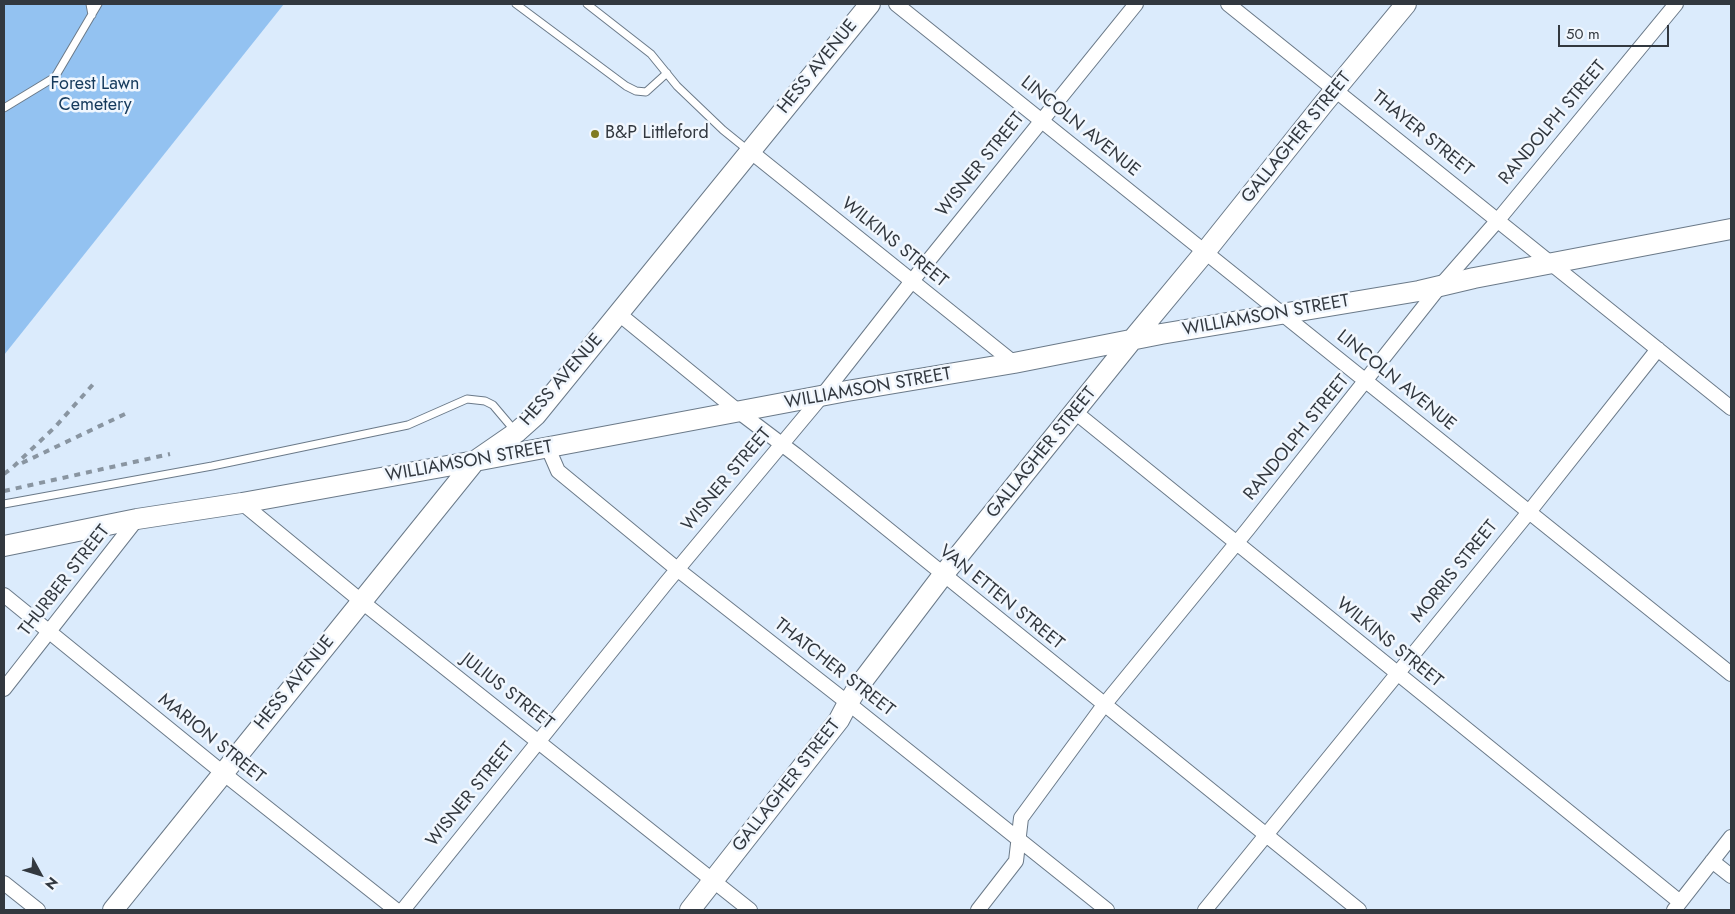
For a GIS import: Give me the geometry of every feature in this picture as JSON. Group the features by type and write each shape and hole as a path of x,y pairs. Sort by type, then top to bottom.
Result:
{"street":[{"name":"HESS AVENUE","path":"113,910 475,461 517,432 536,415 870,4"},
{"name":"LINCOLN AVENUE","path":"896,4 1281,314 1367,380 1731,674"},
{"name":"WISNER STREET","path":"403,910 677,569 822,396 912,281 1136,4"},
{"name":"THAYER STREET","path":"1228,4 1731,408"},
{"name":"GALLAGHER STREET","path":"690,910 839,720 848,703 943,576 1335,89 1406,4"},
{"name":"RANDOLPH STREET","path":"978,910 1016,861 1021,818 1104,705 1237,544 1441,286 1498,220 1676,4"},
{"name":"WILKINS STREET","path":"750,151 1014,363"},
{"name":"WILLIAMSON STREET","path":"4,546 137,519 242,503 822,396 1441,286 1731,229"},
{"name":"VAN ETTEN STREET","path":"619,314 1359,910"},
{"name":"MORRIS STREET","path":"1205,910 1529,512 1658,349"},
{"name":"WILKINS STREET","path":"1075,412 1397,672 1677,906"},
{"name":"THATCHER STREET","path":"548,448 558,471 677,569 1107,910"},
{"name":"JULIUS STREET","path":"242,503 361,601 750,910"},
{"name":"THURBER STREET","path":"4,688 137,519"},
{"name":"MARION STREET","path":"4,595 223,773 396,910"},
{"path":"1677,906 1731,838"},
{"path":"1712,861 1731,876"},
{"path":"4,883 38,910"}],"lane":[{"path":"90,4 92,15"},
{"path":"4,108 55,77 98,4"},
{"path":"516,4 626,86 636,91 646,92 667,73"},
{"path":"587,4 651,54 677,86 723,130 750,151"},
{"path":"4,504 212,466 408,425 467,400 485,401 493,405 517,432"}],"green space":[{"name":"Forest Lawn Cemetery","path":"4,4 284,4 4,355"}],"railway":[{"path":"4,474 56,426 96,381"},
{"path":"22,463 125,414"},
{"path":"4,491 170,454"}],"place":[{"name":"B&P Littleford","path":"595,134"}]}
